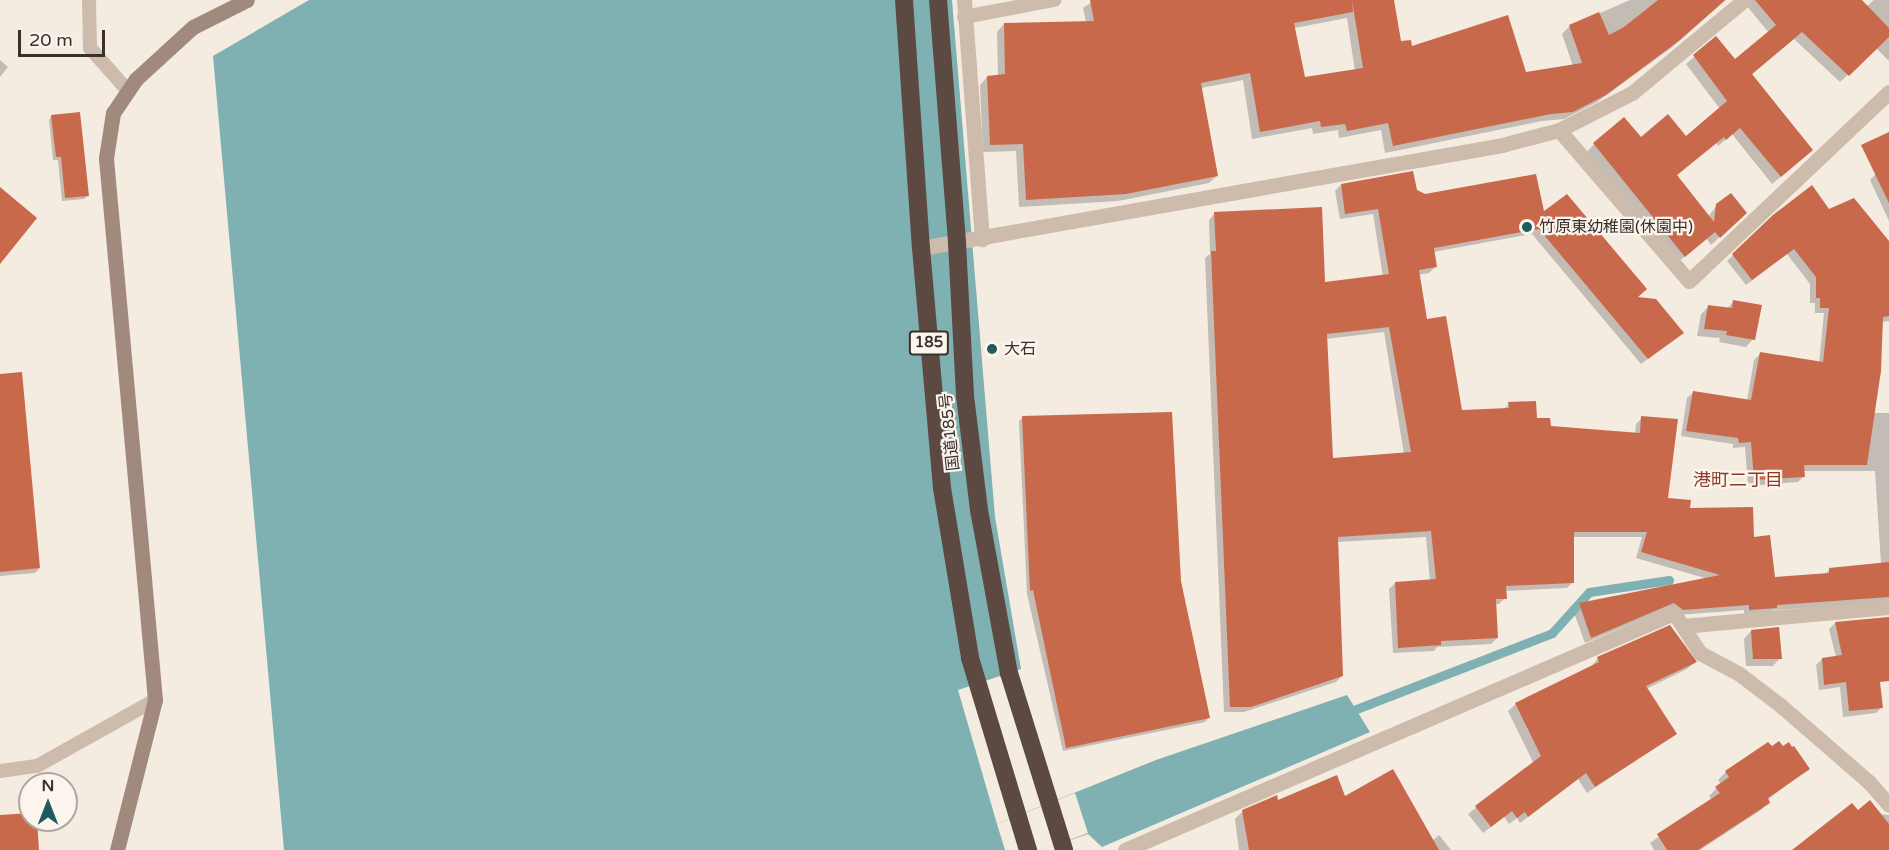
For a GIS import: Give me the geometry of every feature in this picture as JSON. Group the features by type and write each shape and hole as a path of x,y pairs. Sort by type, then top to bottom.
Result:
{"highway":[{"name":"国道185号","path":"904,0 921,248 942,488 976,684 1028,850"},
{"name":"国道185号","path":"938,0 970,241 966,407 981,521 1009,673 1063,847"}],"street":[{"path":"117,850 155,700 106,158 113,113 136,79 193,27 247,0"},
{"path":"921,248 1502,145 1559,130 1632,93 1744,0"},
{"path":"964,10 970,241"},
{"path":"1559,130 1689,281 1889,92"},
{"path":"1683,626 1889,607"},
{"path":"1125,850 1674,613 1700,653 1738,673 1780,705 1869,782 1889,805"}],"lane":[{"path":"89,0 90,48 128,91"},
{"path":"964,10 1054,0"},
{"path":"0,771 38,766 155,700"}],"water":[{"path":"309,0 952,0 995,517 1021,669 958,690 997,824 1156,760 1347,695 1370,732 1102,847 1088,834 1042,850 284,850 213,56"}],"pier":[{"path":"1075,793 1088,833 1043,850 1005,850 997,824"}],"building":[{"path":"1090,0 1352,0 1394,0 1401,41 1411,40 1412,46 1508,15 1526,72 1582,63 1569,25 1599,12 1609,35 1624,27 1658,0 1725,0 1680,40 1606,95 1573,112 1551,114 1393,146 1388,123 1347,131 1345,124 1321,127 1320,121 1260,132 1250,73 1201,83 1218,176 1126,194 1026,200 1023,144 990,145 987,76 1005,74 1004,23 1094,21","holes":["1352,0 1363,68 1305,77 1294,23 1353,12"]},
{"path":"1755,0 1862,0 1889,28 1889,37 1849,76 1802,32 1752,74 1813,150 1781,177 1740,128 1726,140 1724,137 1677,175 1714,222 1716,204 1731,193 1747,213 1720,238 1715,232 1685,257 1593,143 1624,117 1641,137 1668,114 1686,136 1727,101 1693,55 1716,36 1735,59 1776,25"},
{"path":"80,112 89,196 65,198 61,157 56,157 51,115"},
{"path":"1889,132 1889,203 1861,145"},
{"path":"1413,171 1417,190 1425,194 1536,174 1544,211 1567,194 1647,289 1638,297 1656,299 1684,333 1648,359 1539,229 1434,248 1437,267 1419,270 1427,319 1446,316 1462,410 1509,408 1508,402 1536,401 1537,418 1550,418 1551,426 1640,433 1641,416 1678,419 1668,498 1691,500 1690,508 1753,507 1754,537 1770,535 1775,577 1829,573 1829,568 1889,562 1889,597 1777,605 1777,608 1749,610 1749,605 1683,610 1674,603 1591,638 1579,603 1720,575 1641,552 1647,532 1574,532 1574,583 1506,586 1507,599 1496,599 1498,638 1441,641 1441,645 1398,648 1395,582 1436,579 1431,531 1338,537 1343,676 1251,707 1230,707 1211,251 1216,251 1214,212 1322,207 1325,282 1389,274 1378,209 1345,214 1341,184","holes":["1389,327 1411,452 1333,458 1327,334"]},
{"path":"1812,185 1829,209 1854,198 1889,241 1889,316 1883,317 1881,371 1867,465 1804,465 1805,477 1754,480 1751,442 1739,443 1738,438 1686,431 1693,391 1751,400 1760,352 1823,362 1829,308 1820,308 1820,298 1816,298 1816,277 1794,249 1752,280 1732,254 1773,215"},
{"path":"0,187 37,218 0,264"},
{"path":"1733,300 1762,305 1755,340 1726,335 1727,331 1704,329 1708,305 1732,308"},
{"path":"22,372 40,568 0,572 0,374"},
{"path":"1172,412 1181,581 1210,718 1066,748 1033,590 1030,591 1022,416"},
{"path":"1889,617 1889,681 1880,682 1883,708 1849,711 1846,682 1824,685 1822,658 1842,655 1835,622"},
{"path":"1670,625 1697,662 1646,686 1677,734 1595,787 1586,773 1528,817 1525,812 1517,818 1512,811 1491,827 1475,806 1541,756 1515,703 1599,662 1597,657"},
{"path":"1779,627 1782,659 1753,659 1751,630"},
{"path":"1779,741 1783,746 1789,742 1792,747 1794,746 1810,769 1768,798 1770,803 1698,850 1667,850 1657,834 1720,793 1715,787 1729,777 1725,771 1768,742 1772,746"},
{"path":"1393,769 1439,850 1249,850 1242,810 1277,795 1278,800 1337,775 1345,796"},
{"path":"1870,800 1889,824 1889,850 1792,850 1852,803 1858,810"},
{"path":"18,814 18,832 38,832 39,850 0,850 0,815"}],"waterway":[{"path":"1346,713 1552,633 1589,592 1669,580"}],"place":[{"name":"竹原東幼稚園(休園中)","path":"1527,227"},
{"name":"大石","path":"992,349"}],"district":[{"name":"港町二丁目","path":"1738,480"}]}
